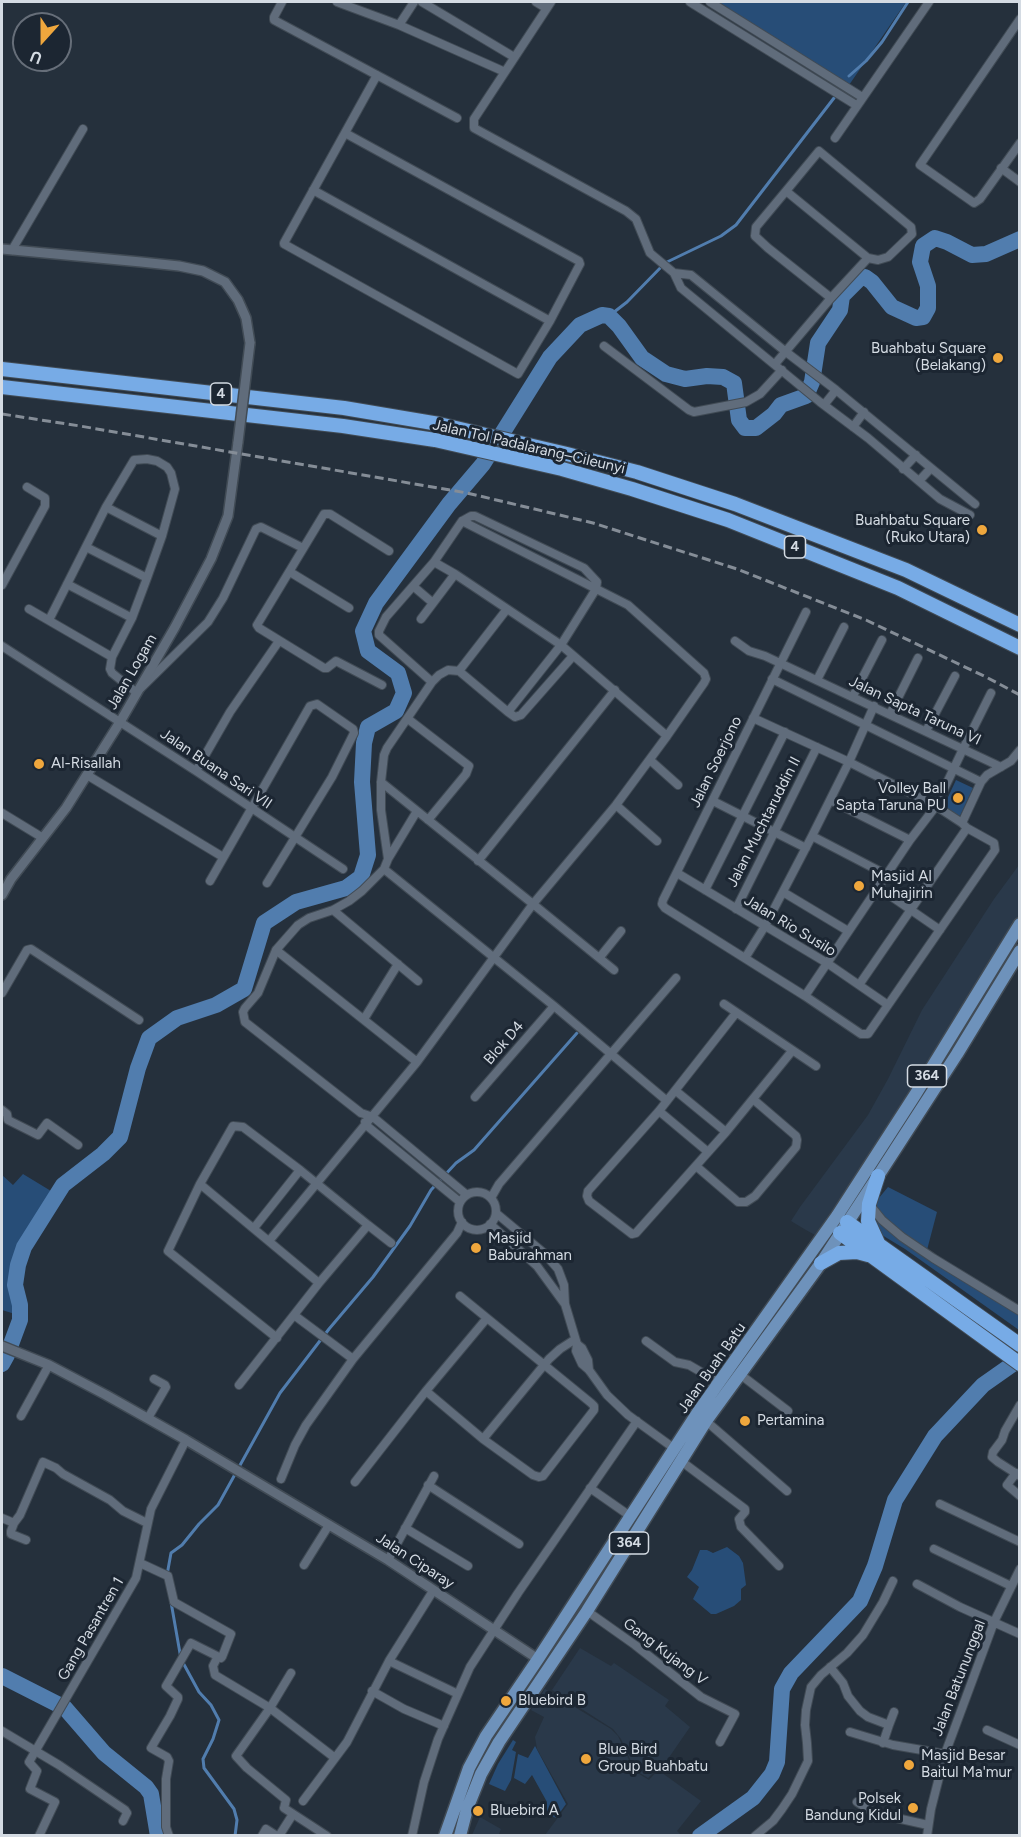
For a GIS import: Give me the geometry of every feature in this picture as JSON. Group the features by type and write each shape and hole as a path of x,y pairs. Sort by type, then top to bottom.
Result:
{"highway":[{"name":"Jalan Tol Padalarang–Cileunyi","path":"2,369 344,408 439,424 567,454 637,472 746,508 906,570 1020,625"},
{"name":"Jalan Tol Padalarang–Cileunyi","path":"2,387 297,420 435,440 562,469 728,520 898,588 1020,648"},
{"path":"878,1176 869,1204 868,1221 876,1250 1020,1364"},
{"path":"839,1224 1017,1344"},
{"path":"821,1263 839,1253 876,1250"}],"main road":[{"name":"Jalan Buah Batu","path":"460,1836 467,1809 488,1761 587,1611 706,1421 725,1386 741,1375 821,1263 839,1224 1020,924"},
{"name":"Jalan Buah Batu","path":"445,1836 469,1768 507,1702 538,1659 675,1449 725,1386 839,1224 878,1176 1020,951"}],"street":[{"path":"282,2 274,20 457,118"},
{"path":"337,2 399,25 505,72"},
{"path":"399,25 414,2"},
{"path":"422,2 514,57"},
{"path":"536,2 548,5 474,119 474,128 626,211 636,219 650,253 671,271 681,288 810,395 868,438 940,499 970,515"},
{"path":"690,2 856,105"},
{"path":"710,2 862,97"},
{"path":"835,138 929,2"},
{"path":"1020,19 920,165 974,203 980,199 1020,143"},
{"path":"345,133 579,261 580,264 550,321 517,373 284,243 377,75"},
{"path":"12,250 83,129"},
{"path":"786,191 868,258 878,260 888,257 912,234 911,227 819,151 756,227 755,236 831,298"},
{"path":"1000,168 1020,182"},
{"path":"314,190 550,321"},
{"name":"Jalan Logam","path":"2,249 160,264 203,272 225,282 238,300 246,318 250,343 228,516 211,559 120,722 66,808 2,895"},
{"path":"604,346 689,410 699,412 746,402 760,394 786,352 868,258"},
{"path":"671,271 691,274 786,352 819,375 975,504"},
{"path":"824,405 836,390"},
{"path":"853,427 864,412"},
{"path":"868,438 880,426"},
{"path":"903,468 916,455"},
{"path":"49,620 106,507 134,460 157,461 167,467 176,489 162,536 132,618 112,657 110,669 112,673 139,691 208,622 223,598 256,529 261,527 303,548"},
{"path":"919,482 931,468"},
{"path":"2,585 45,506 45,498 27,487"},
{"path":"106,507 162,536"},
{"path":"382,686 336,661 324,668 258,628 257,625 321,516 327,514 389,551"},
{"path":"432,682 379,633 386,616 434,562 462,521 476,516 584,568 597,582 596,589 561,645 508,712"},
{"path":"269,1241 417,1062 533,904 616,805 706,679 705,674 628,605 462,521"},
{"path":"86,547 147,578"},
{"path":"434,562 561,645 667,736"},
{"path":"290,572 349,608"},
{"path":"421,619 455,574"},
{"path":"67,584 132,618"},
{"path":"413,586 433,603"},
{"path":"29,609 112,657"},
{"path":"459,670 507,609"},
{"path":"780,663 806,612"},
{"path":"817,680 844,627"},
{"path":"853,696 882,640"},
{"path":"196,771 230,711 279,641"},
{"name":"Jalan Sapta Taruna VI","path":"735,641 749,651 853,696 1001,767"},
{"name":"Jalan Buana Sari VII","path":"2,646 343,869"},
{"path":"388,859 381,810 384,755 432,682 448,670 459,670 515,717 521,715 573,656"},
{"path":"890,714 918,658"},
{"name":"Jalan Soerjono","path":"745,958 665,908 663,900 780,663"},
{"path":"926,731 955,676"},
{"path":"772,679 981,782"},
{"path":"478,861 615,690"},
{"path":"805,996 910,840 936,806 991,693"},
{"path":"210,881 310,706 317,704 353,729 354,733 296,838 267,883"},
{"path":"753,718 849,762 936,806 994,843 994,850 940,930 868,1034 864,1035 745,958 765,926 806,848 849,762 873,706"},
{"path":"408,719 469,766 466,774 428,820"},
{"path":"705,890 785,732"},
{"name":"Jalan Muchtaruddin II","path":"736,909 817,747"},
{"path":"859,985 964,825 981,782 987,775 1011,761 1020,750"},
{"path":"650,759 678,785"},
{"path":"87,775 223,857"},
{"path":"381,782 614,970"},
{"path":"830,800 910,840"},
{"path":"713,801 806,848"},
{"path":"616,805 657,841"},
{"path":"417,811 384,869 362,891 333,910 309,918 298,925 276,950 258,993 243,1012 245,1022 361,1113 373,1117 467,1195"},
{"path":"2,813 43,838"},
{"path":"812,836 887,875"},
{"path":"384,869 554,1006 667,1101"},
{"name":"Jalan Rio Susilo","path":"677,873 827,963 888,1005"},
{"path":"879,888 940,930"},
{"path":"783,892 848,932"},
{"path":"333,910 418,981"},
{"path":"600,957 621,931"},
{"path":"2,993 27,950 31,949 139,1020"},
{"path":"276,950 417,1062"},
{"path":"364,1019 398,964"},
{"path":"488,1196 675,978"},
{"path":"724,1004 816,1066"},
{"name":"Blok D4","path":"475,1097 554,1006"},
{"path":"736,1013 676,1091 588,1191 586,1196 589,1201 632,1234 636,1233 754,1100 792,1051"},
{"path":"676,1091 726,1132"},
{"path":"696,1166 738,1202 746,1202 755,1196 796,1147 797,1140 796,1136 754,1100"},
{"path":"2,1110 8,1114 8,1120 38,1135 47,1123 78,1144"},
{"path":"659,1111 708,1152"},
{"path":"361,1113 366,1125 460,1202"},
{"path":"277,1338 168,1251 230,1128 237,1125 243,1127 391,1243"},
{"path":"254,1228 300,1170"},
{"path":"200,1184 319,1283"},
{"path":"473,1192 488,1196 495,1206 496,1213 490,1224 479,1229 464,1224 458,1209 460,1202 467,1195 473,1192"},
{"path":"869,1204 882,1220 902,1237 1020,1311"},
{"path":"496,1213 544,1253 558,1269 564,1285 565,1304 577,1346 589,1370 608,1395 637,1421 675,1449"},
{"path":"281,1479 306,1425 353,1359 464,1224"},
{"path":"490,1224 537,1266 565,1304"},
{"path":"239,1385 368,1225"},
{"path":"426,1391 483,1440 533,1475 543,1476 594,1410 594,1406 460,1296"},
{"path":"294,1315 353,1359"},
{"path":"355,1482 487,1318"},
{"path":"646,1341 675,1362 689,1365 725,1386"},
{"path":"2,1346 49,1365 186,1440"},
{"path":"483,1440 554,1353 577,1346"},
{"path":"21,1416 49,1365"},
{"path":"741,1375 788,1411"},
{"path":"148,1418 166,1387 154,1379"},
{"path":"1020,1405 992,1456 1018,1475 1007,1485 1020,1496"},
{"path":"412,1836 424,1782 444,1726 471,1667 637,1421"},
{"path":"706,1421 787,1491"},
{"name":"Jalan Ciparay","path":"186,1440 388,1560 538,1659"},
{"name":"Gang Pasantren 1","path":"36,1750 136,1578 151,1509 186,1440"},
{"path":"681,1461 745,1509 739,1519 741,1527 779,1566"},
{"path":"26,1540 11,1533 43,1462 56,1467 63,1474 110,1500 123,1511 147,1523"},
{"path":"388,1560 434,1476"},
{"path":"428,1485 519,1544"},
{"path":"590,1488 630,1516"},
{"path":"940,1504 1020,1542"},
{"path":"2,1518 14,1523"},
{"path":"304,1565 328,1525"},
{"path":"405,1528 468,1566"},
{"path":"934,1549 1011,1586"},
{"path":"140,1563 166,1574 174,1602 231,1634 221,1658 217,1658 213,1666 216,1675 270,1708 335,1758"},
{"name":"Jalan Batununggal","path":"927,1836 945,1754 994,1622 1020,1569"},
{"path":"754,1836 773,1821 792,1794 808,1761 805,1725 811,1687 821,1675 847,1653 862,1635 893,1581"},
{"path":"917,1584 960,1607 1020,1634"},
{"path":"303,1801 354,1729 388,1661 433,1591"},
{"name":"Gang Kujang V","path":"587,1611 701,1697 735,1716 720,1742"},
{"path":"169,1836 166,1827 166,1789 169,1761 167,1757 151,1748 178,1699 166,1686 192,1643 221,1658"},
{"path":"388,1661 458,1694"},
{"path":"830,1667 843,1683 853,1704 886,1734"},
{"path":"291,1673 237,1757 286,1800 284,1808 327,1836"},
{"path":"372,1691 404,1709 444,1726"},
{"path":"886,1734 894,1712"},
{"path":"987,1730 1020,1745"},
{"path":"2,1731 36,1750 125,1810 127,1813 123,1821"},
{"path":"850,1732 886,1734 945,1754"},
{"path":"36,1750 29,1762 37,1771 30,1789 56,1802 39,1836"},
{"path":"857,1802 874,1813 928,1825"},
{"path":"262,1836 266,1828 278,1836 293,1814"}],"shaded area":[{"path":"715,2 906,2 847,88"},
{"name":"Volley Ball Sapta Taruna PU","path":"956,780 973,788 960,816 943,808"},
{"path":"1019,865 1019,917 860,1169 815,1235 791,1221 868,1115 922,1010 994,899"},
{"path":"23,1174 51,1191 13,1261 15,1314 2,1310 2,1175 13,1185"},
{"path":"888,1187 937,1212 927,1250 1019,1308 1019,1330 905,1249 877,1232 869,1210"},
{"path":"727,1547 739,1556 743,1563 746,1585 741,1589 741,1600 734,1606 711,1614 693,1599 699,1587 687,1577 700,1550 713,1553"},
{"path":"580,1648 611,1666 614,1663 669,1700 665,1706 690,1727 661,1769 658,1768 648,1778 635,1770 621,1739 613,1729 552,1690"},
{"name":"Blue Bird Group Buahbatu","path":"545,1689 611,1729 618,1736 634,1771 649,1780 658,1770 701,1801 677,1831 681,1835 545,1835 568,1804 537,1749 535,1737 544,1717 531,1710"},
{"path":"513,1740 516,1742 512,1750 516,1752 511,1780 505,1791 489,1784"},
{"path":"535,1746 566,1804 556,1818 539,1810 547,1802 532,1775 525,1784 514,1778 518,1754 528,1758"},
{"path":"480,1817 501,1829 500,1835 472,1835"}],"waterway":[{"path":"849,76 882,42 908,2"},
{"path":"609,316 627,302 665,263 721,236 736,225 834,98"},
{"path":"2,1364 20,1320 20,1305 15,1285 24,1247 63,1185 103,1154 120,1137 138,1068 149,1038 177,1018 216,1005 244,989 264,923 296,902 346,888 361,877 368,855 362,782 364,743 368,727 396,711 404,693 398,673 368,651 363,631 376,603 449,504 483,464 550,357 580,325 602,315 609,316 642,358 666,374 685,379 707,376 723,377 734,383 739,420 745,428 756,428 774,414 781,405 806,396 812,382 818,343 840,310 842,296 859,279 865,277 872,282 892,307 916,318 923,317 928,308 928,286 920,262 923,246 935,238 972,255 986,254 1020,239"},
{"path":"167,1575 171,1553 182,1545 218,1505 280,1393 329,1329 373,1277 410,1226 431,1190 456,1163 474,1150 577,1033"},
{"path":"700,1836 753,1798 772,1774 777,1762 782,1689 791,1673 860,1601 875,1566 895,1500 935,1436 983,1385 1020,1359"},
{"path":"171,1602 181,1659 199,1692 211,1705 219,1720 203,1759 204,1768 234,1809 237,1820 235,1836"},
{"path":"2,1676 65,1708 104,1753 146,1787 151,1794 158,1836"}],"railway":[{"path":"2,414 467,493 593,523 737,569 866,620 1020,695"}],"place":[{"name":"Buahbatu Square (Belakang)","path":"998,358"},
{"name":"Buahbatu Square (Ruko Utara)","path":"982,530"},
{"name":"Al-Risallah","path":"39,764"},
{"name":"Volley Ball Sapta Taruna PU","path":"958,798"},
{"name":"Masjid Al Muhajirin","path":"859,886"},
{"name":"Masjid Baburahman","path":"476,1248"},
{"name":"Pertamina","path":"745,1421"},
{"name":"Bluebird B","path":"506,1701"},
{"name":"Blue Bird Group Buahbatu","path":"586,1759"},
{"name":"Masjid Besar Baitul Ma'mur","path":"909,1765"},
{"name":"Polsek Bandung Kidul","path":"913,1808"},
{"name":"Bluebird A","path":"478,1811"}]}
